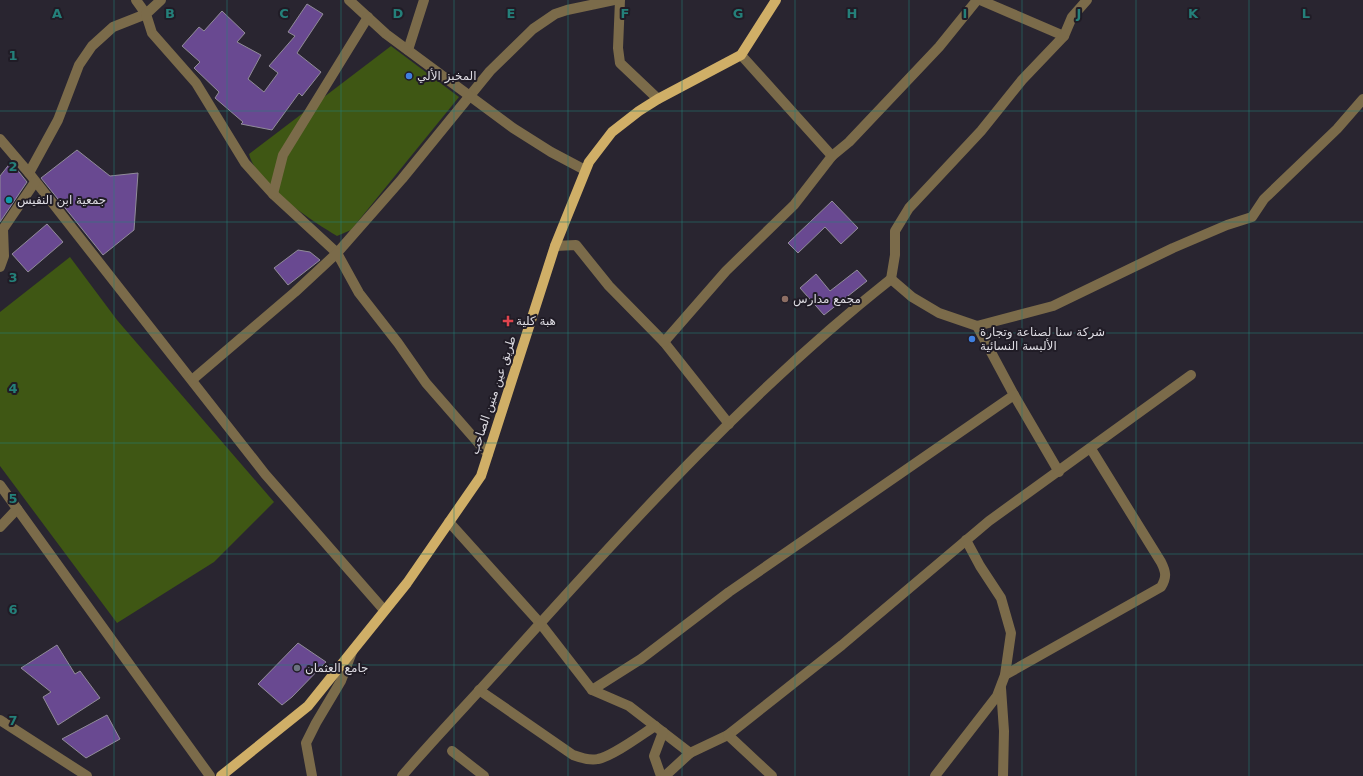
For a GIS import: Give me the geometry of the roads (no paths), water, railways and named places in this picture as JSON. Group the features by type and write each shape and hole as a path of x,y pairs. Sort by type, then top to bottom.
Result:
{"main road":[{"name":"طريق عين منين الصاحب","path":"222,776 308,706 407,583 481,476 555,246 589,162 612,132 658,99 741,55 776,0"}],"street":[{"path":"136,0 146,14 152,32 196,83 245,163 273,194 336,253 359,293 398,343 426,383 488,454"},
{"path":"29,173 58,120 79,65 92,46 113,27 146,14 161,0"},
{"path":"349,0 386,34 513,128 551,152 585,170"},
{"path":"408,50 424,0"},
{"path":"192,380 295,292 336,253 402,179 469,94 517,43 545,20 567,10 614,0"},
{"path":"620,0 618,48 620,63 658,99"},
{"path":"664,342 726,271 794,205 832,156 849,142 939,47 978,0 1064,36"},
{"path":"402,776 540,623 698,454 815,343 891,279 895,255 895,231 909,208 981,131 1022,80 1064,36 1072,17 1087,0"},
{"path":"273,194 283,155 368,17"},
{"path":"741,55 832,156"},
{"path":"891,279 912,297 939,313 976,326 1053,306 1173,248 1227,224 1252,217 1264,199 1336,129 1363,99"},
{"path":"0,139 29,173 265,474 384,610"},
{"path":"0,267 4,256 3,229 35,182"},
{"path":"555,246 576,245 609,286 664,342 729,424"},
{"path":"976,326 1059,472"},
{"path":"665,776 690,753 728,734 842,645 989,521 1091,449 1191,375"},
{"path":"592,690 641,659 729,592 1014,395"},
{"path":"1005,675 1161,587 1165,580 1166,572 1161,562 1091,449"},
{"path":"0,485 210,776"},
{"path":"0,527 18,509"},
{"path":"449,522 540,623 592,690 629,706 690,753"},
{"path":"935,776 996,696 1005,675 1011,633 1001,598 980,566 966,540"},
{"path":"312,776 306,743 341,681 354,649"},
{"path":"1000,686 1004,731 1003,776"},
{"path":"479,690 573,755 582,759 598,759 659,729"},
{"path":"0,720 87,776"},
{"path":"659,729 654,756 661,776"},
{"path":"728,734 772,776"},
{"path":"452,751 484,776"}],"place":[{"name":"المخبز الألي","path":"409,76"},
{"name":"جمعية ابن النفيس","path":"9,200"},
{"name":"مجمع مدارس","path":"785,299"},
{"name":"هبة كلية","path":"508,321"},
{"name":"شركة سنا لصناعة وتجارة الألبسة النسائية","path":"972,339"},
{"name":"جامع العثمان","path":"297,668"}]}
